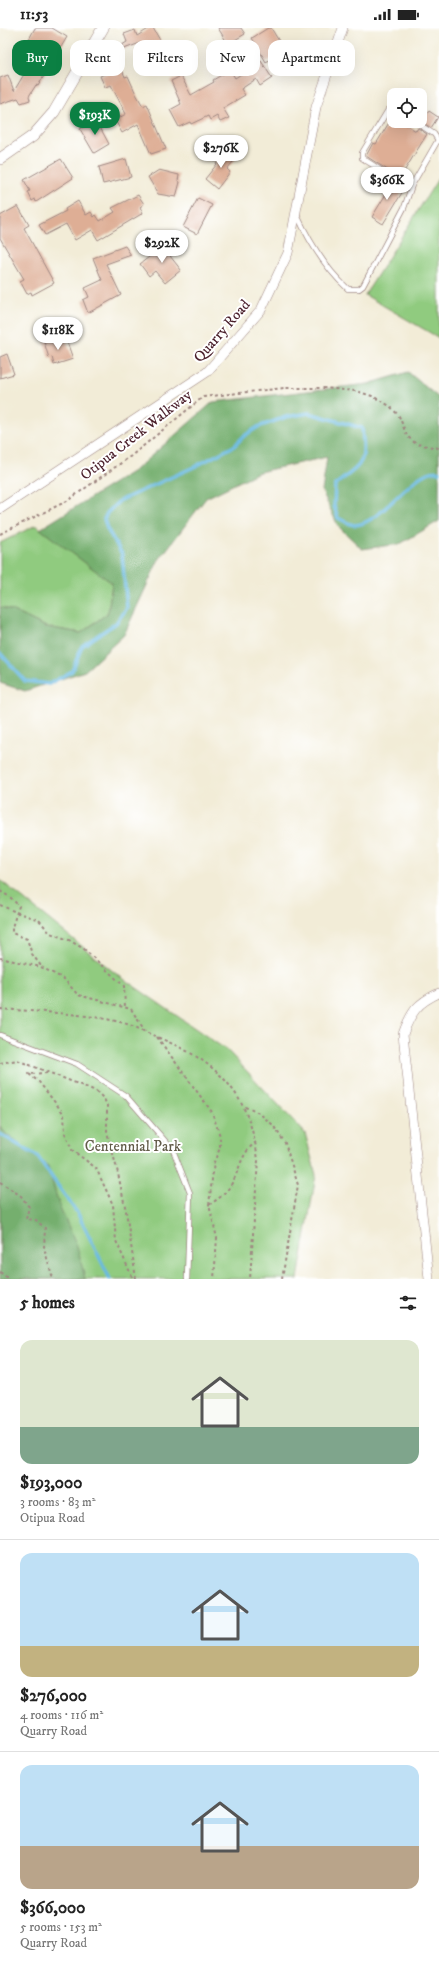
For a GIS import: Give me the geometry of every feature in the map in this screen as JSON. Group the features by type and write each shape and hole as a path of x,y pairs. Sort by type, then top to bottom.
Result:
{"street":[{"name":"Quarry Road","path":"0,509 207,372 261,310 288,253 316,108 343,28"},
{"path":"0,159 33,136 47,121 65,96 101,29"},
{"path":"429,1279 403,1034 410,1014 424,1000 439,993"}],"lane":[{"path":"387,112 362,153 362,158 410,189"},
{"path":"296,211 321,256 344,285 354,290 362,286 404,208 410,189 438,140 434,134 425,128"},
{"path":"0,1035 77,1064 126,1096 173,1150 190,1193 187,1279"}],"path":[{"name":"Otipua Creek Walkway","path":"0,534 67,500 131,456 203,397 284,388 322,388 356,391 372,396 390,406 399,416 407,436 416,444 439,448"},
{"path":"0,891 10,896 19,906 16,912 12,933 27,939 32,954 41,967"},
{"path":"0,904 16,912 39,920 50,933 69,940 84,949 124,986 125,1007"},
{"path":"0,958 41,967 64,979 78,995 131,1009 146,1032"},
{"path":"0,1009 86,1017 121,1022 182,1047 210,1065 231,1087 244,1107 256,1142 258,1160 250,1279"},
{"path":"156,1037 212,1112 220,1136 220,1148 214,1162 209,1205 217,1238 214,1279"},
{"path":"0,1059 6,1061"},
{"path":"0,1062 17,1060 96,1091 104,1099 107,1105 107,1132 126,1211 135,1279"},
{"path":"48,1072 30,1074 39,1082 64,1114 65,1133 72,1150 96,1168 113,1205 116,1241 135,1279"},
{"path":"244,1107 259,1113 273,1125 285,1143 298,1185 282,1279"},
{"path":"209,1205 222,1197 248,1148 256,1142"},
{"path":"0,1182 21,1196 29,1208 26,1219 36,1220 45,1228 44,1248 54,1279"},
{"path":"0,1185 4,1184"},
{"path":"0,1272 9,1279"}],"green space":[{"path":"439,177 439,338 365,295"},
{"path":"408,372 439,398 439,521 400,544 362,549 338,526 322,491 327,457 259,472 206,498 158,561 124,635 85,671 25,691 0,683 0,607 13,611 46,627 81,633 108,613 112,583 40,529 135,470 213,402 368,384"},
{"path":"36,525 112,583 108,613 81,633 46,627 13,611 0,607 0,543"},
{"name":"Centennial Park","path":"0,880 115,973 228,1051 305,1133 316,1175 298,1279 0,1279"},
{"path":"0,1126 6,1134 48,1166 59,1205 77,1246 85,1279 0,1279"}],"building":[{"path":"35,28 52,28 67,37 62,45 62,40 29,40"},
{"path":"150,28 153,28 160,40 133,40 133,46 125,49 125,43 127,42 124,34 135,30 137,36"},
{"path":"218,28 241,28 245,34 235,40 226,40"},
{"path":"268,28 271,28 278,40 268,40 268,61 266,62 260,52 260,40 253,40 252,38"},
{"path":"260,62 268,72 268,76 271,76 272,78 260,86 256,79 241,89 245,95 223,108 229,118 220,122 217,116 210,120 208,116 191,124 190,122 179,127 170,110 181,104 171,81 181,76 191,95 214,82 213,80 220,76 234,76 235,78 238,76 260,76"},
{"path":"8,75 14,91 23,76 44,76 38,86 36,85 29,96 30,100 21,103 18,98 0,104 0,78"},
{"path":"100,76 128,76 143,106 147,104 166,149 151,154 138,124 122,133 115,120 126,114 111,85 105,87"},
{"path":"429,111 438,117 431,128 427,125 427,114"},
{"path":"96,120 109,144 94,153 80,129"},
{"path":"387,126 387,128 411,128 416,131 418,128 427,134 400,178 366,156 373,143 376,144"},
{"path":"228,148 238,156 227,169 230,172 217,189 205,179 217,164 215,162"},
{"path":"61,159 73,178 36,202 35,199 32,201 28,192 30,191 24,180"},
{"path":"126,159 131,177 103,184 99,167"},
{"path":"159,170 179,175 178,181 180,182 176,197 158,194 148,177"},
{"path":"387,178 403,191 383,224 372,217 386,194 380,190"},
{"path":"138,195 144,204 140,207 143,213 98,240 92,230 75,240 66,224 45,235 39,225 66,211 65,209 78,201 86,215 91,212 94,217 96,215 100,221 115,212 112,208"},
{"path":"198,198 212,205 197,234 183,227"},
{"path":"18,206 29,225 24,228 54,283 32,295 31,292 27,294 20,281 24,279 0,238 0,216"},
{"path":"166,244 174,254 170,256 181,270 165,283 155,271 149,276 140,264"},
{"path":"125,246 131,255 106,264 121,295 88,313 83,300 89,297 85,288 102,280 93,258"},
{"path":"58,337 59,341 66,339 73,359 54,365 52,357 49,358 44,342"},
{"path":"7,354 14,374 0,378 0,357"}],"waterway":[{"path":"0,653 25,681 49,684 72,671 82,646 116,623 127,608 122,554 107,529 104,519 107,513 119,501 196,466 234,446 244,436 258,427 286,417 309,413 362,428 363,456 357,467 335,485 334,506 338,518 353,525 366,522 377,515 409,485 420,477 430,472 439,472"},
{"path":"0,1134 37,1156 78,1214 110,1279"}]}
